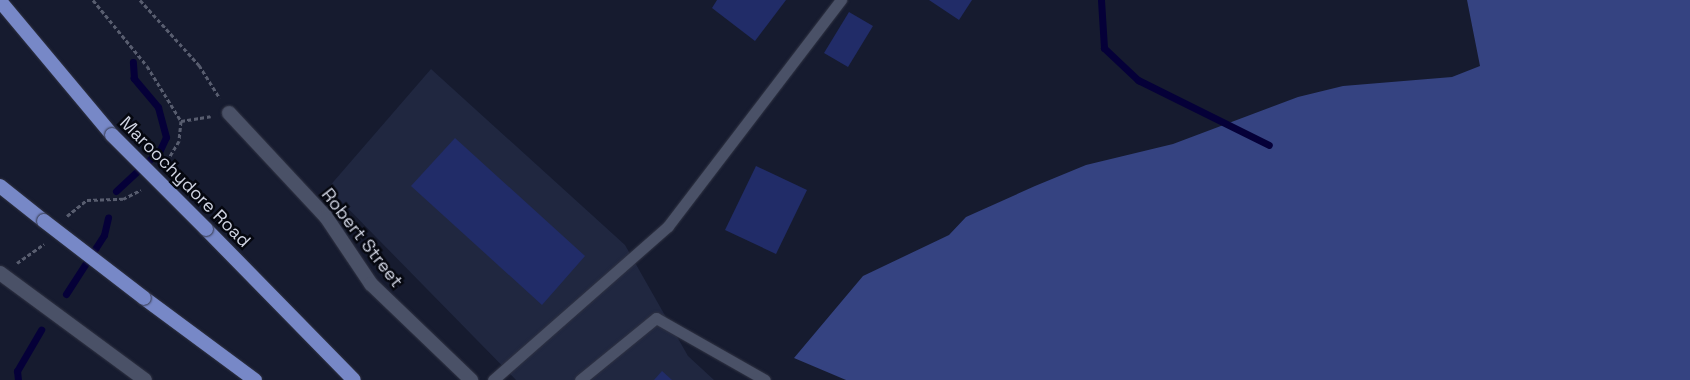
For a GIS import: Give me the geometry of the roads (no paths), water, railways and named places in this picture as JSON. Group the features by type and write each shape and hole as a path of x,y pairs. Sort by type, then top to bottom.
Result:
{"highway":[{"name":"Maroochydore Road","path":"0,1 112,135 354,380"},
{"path":"0,186 144,298 255,380"}],"street":[{"name":"Robert Street","path":"229,113 326,218 371,284 472,380"},
{"path":"4,270 145,380"}],"lane":[{"path":"493,380 668,226 841,0"},
{"path":"580,380 656,318 765,380"}],"waterway":[{"path":"1101,0 1104,48 1138,80 1269,145"},
{"path":"116,191 160,150 166,137 158,107 134,78 133,62"},
{"path":"66,294 104,235 108,217"},
{"path":"18,380 17,371 41,330"}]}
